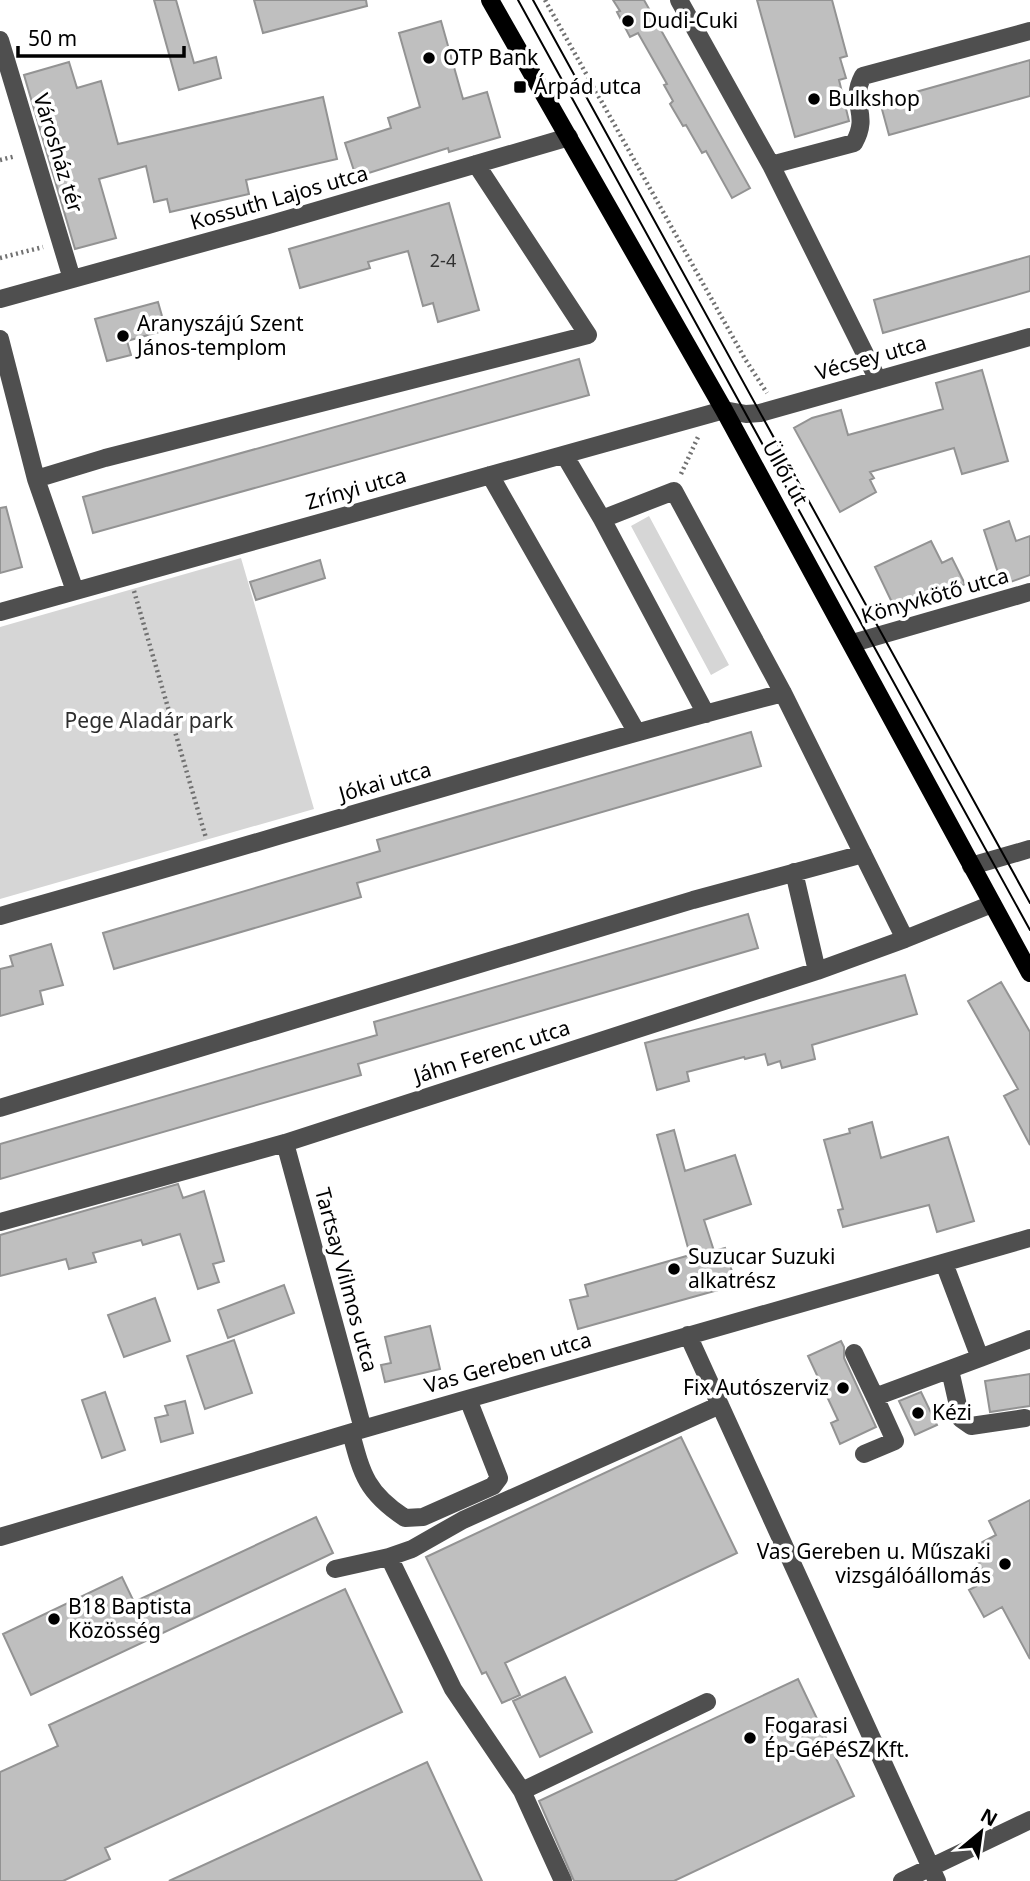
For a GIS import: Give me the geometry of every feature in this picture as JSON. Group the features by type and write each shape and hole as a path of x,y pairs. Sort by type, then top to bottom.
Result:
{"main road":[{"name":"Üllői út","path":"490,0 569,137 717,412 853,643 1030,973"}],"street":[{"path":"679,0 771,165 878,380"},
{"path":"771,165 854,143 862,130 856,96 863,76 1030,31"},
{"name":"Városház tér","path":"0,40 72,279"},
{"name":"Kossuth Lajos utca","path":"0,299 569,137"},
{"path":"36,479 105,458 588,335 476,164"},
{"name":"Vécsey utca","path":"717,412 746,414 777,409 1030,337"},
{"path":"0,339 36,479 75,591"},
{"name":"Zrínyi utca","path":"0,612 717,412"},
{"path":"565,456 602,519 706,713"},
{"path":"490,474 636,732"},
{"path":"602,519 674,491 783,694 905,940"},
{"name":"Könyvkötő utca","path":"853,643 1030,592"},
{"name":"Jókai utca","path":"0,916 212,857 636,732 783,694"},
{"path":"971,866 1030,849"},
{"path":"0,1108 693,900 863,854"},
{"path":"794,872 817,971"},
{"name":"Jáhn Ferenc utca","path":"0,1222 285,1143 817,971 905,940 992,904"},
{"name":"Tartsay Vilmos utca","path":"285,1143 357,1431 360,1470 381,1501 405,1518 423,1517 493,1486 499,1478 468,1399"},
{"name":"Vas Gereben utca","path":"0,1537 357,1431 1030,1238"},
{"path":"944,1263 980,1358"},
{"path":"688,1335 934,1875"},
{"path":"875,1397 1030,1339"},
{"path":"854,1353 895,1441 864,1454"},
{"path":"950,1370 961,1419 966,1424 971,1426 1025,1418"},
{"path":"335,1569 412,1549 463,1520 720,1405"},
{"path":"389,1557 453,1689 522,1791 563,1881"},
{"path":"522,1791 707,1702"},
{"path":"902,1881 934,1875 1030,1820"}],"path":[{"path":"545,0 745,359 777,409"},
{"path":"1,257 61,242"},
{"path":"674,491 717,412"},
{"path":"130,577 212,857"}],"green space":[{"path":"649,516 729,665 711,675 631,526"},
{"name":"Pege Aladár park","path":"241,558 314,809 0,899 0,627"}],"building":[{"path":"154,0 176,0 194,63 216,57 221,78 179,90"},
{"path":"254,0 366,0 367,6 263,33"},
{"path":"613,0 644,0 750,188 732,198 706,151 702,153 686,125 683,126 670,104 673,101 664,85 667,84 638,33 630,37"},
{"path":"757,0 832,0 847,56 840,58 846,78 839,80 849,121 795,137"},
{"path":"441,21 463,99 487,92 500,137 449,152 448,148 356,177 345,143 391,128 388,118 420,107 399,33"},
{"path":"1030,60 1030,96 889,135 880,102"},
{"path":"69,62 77,88 101,81 118,144 323,97 337,159 246,180 249,194 170,212 167,199 154,202 146,166 99,179 116,238 75,249 24,75"},
{"path":"449,203 479,310 438,322 433,303 423,306 408,251 368,262 370,268 300,288 289,249"},
{"path":"1030,256 1030,291 883,333 874,300"},
{"name":"Aranyszájú Szent János-templom","path":"158,302 166,330 127,341 131,355 107,361 95,319"},
{"path":"579,359 589,395 93,533 83,497"},
{"path":"982,370 1008,461 962,474 954,448 870,472 874,478 870,480 876,492 840,512 794,428 812,418 841,410 848,435 943,409 936,383"},
{"path":"6,507 22,567 0,573 0,508"},
{"path":"1009,521 1016,541 1030,536 1030,575 1002,585 984,530"},
{"path":"931,541 942,563 952,558 965,584 898,615 875,567"},
{"path":"320,560 325,578 256,600 250,582"},
{"path":"751,732 761,766 357,883 361,897 114,969 103,933 380,851 377,840"},
{"path":"748,914 758,948 358,1064 361,1075 0,1179 0,1144 377,1035 374,1022"},
{"path":"51,944 63,985 40,991 43,1004 0,1016 0,969 13,966 10,956"},
{"path":"905,975 917,1014 812,1045 815,1059 782,1068 780,1061 768,1065 765,1054 745,1059 744,1057 687,1072 689,1081 657,1090 645,1043"},
{"path":"1001,982 1030,1032 1030,1145 1004,1096 1018,1089 968,1001"},
{"path":"872,1122 881,1158 948,1137 974,1221 937,1232 929,1205 843,1227 838,1210 843,1209 824,1140 850,1133 849,1129"},
{"path":"674,1130 685,1171 735,1155 751,1204 704,1220 714,1251 725,1248 736,1285 578,1329 570,1300 588,1296 585,1285 690,1255 657,1135"},
{"path":"178,1184 183,1198 204,1191 224,1261 213,1264 219,1282 198,1289 180,1234 143,1245 141,1240 93,1253 96,1262 69,1269 66,1259 0,1276 0,1235"},
{"path":"284,1285 294,1313 228,1338 218,1310"},
{"path":"155,1298 170,1341 124,1357 108,1315"},
{"path":"430,1326 440,1369 385,1382 381,1365 391,1363 385,1337"},
{"path":"234,1340 252,1393 205,1409 187,1356"},
{"name":"Fix Autószerviz","path":"841,1341 844,1358 876,1427 840,1444 831,1423 838,1420 808,1356"},
{"path":"1030,1374 1030,1406 990,1412 985,1381"},
{"path":"105,1392 125,1450 102,1458 82,1400"},
{"name":"Kézi","path":"921,1392 937,1425 915,1435 899,1401"},
{"path":"185,1401 193,1433 161,1442 155,1418 168,1415 165,1406"},
{"path":"681,1437 737,1553 505,1663 520,1695 502,1703 486,1672 482,1674 426,1557"},
{"name":"Vas Gereben u. Műszaki vizsgálóállomás","path":"1030,1500 1030,1659 1002,1607 984,1617 969,1590 988,1580 971,1548 996,1535 989,1521"},
{"path":"316,1517 333,1553 31,1695 3,1634 122,1577 134,1602"},
{"path":"345,1589 402,1712 105,1848 110,1859 63,1881 0,1881 0,1772 58,1746 49,1725"},
{"path":"565,1677 592,1732 540,1757 513,1701"},
{"name":"Fogarasi Ép-GéPéSZ Kft.","path":"798,1679 854,1796 674,1881 574,1881 539,1801"},
{"path":"427,1762 482,1881 169,1881"}],"tram line":[{"path":"518,0 1030,930"},
{"path":"533,0 1030,903"}],"place":[{"name":"Dudi-Cuki","path":"628,21"},
{"name":"OTP Bank","path":"429,58"},
{"name":"Árpád utca","path":"520,87"},
{"name":"Bulkshop","path":"814,99"},
{"name":"Aranyszájú Szent János-templom","path":"123,336"},
{"name":"Suzucar Suzuki alkatrész","path":"674,1269"},
{"name":"Fix Autószerviz","path":"843,1388"},
{"name":"Kézi","path":"918,1413"},
{"name":"Vas Gereben u. Műszaki vizsgálóállomás","path":"1005,1564"},
{"name":"B18 Baptista Közösség","path":"54,1619"},
{"name":"Fogarasi Ép-GéPéSZ Kft.","path":"750,1738"}]}
